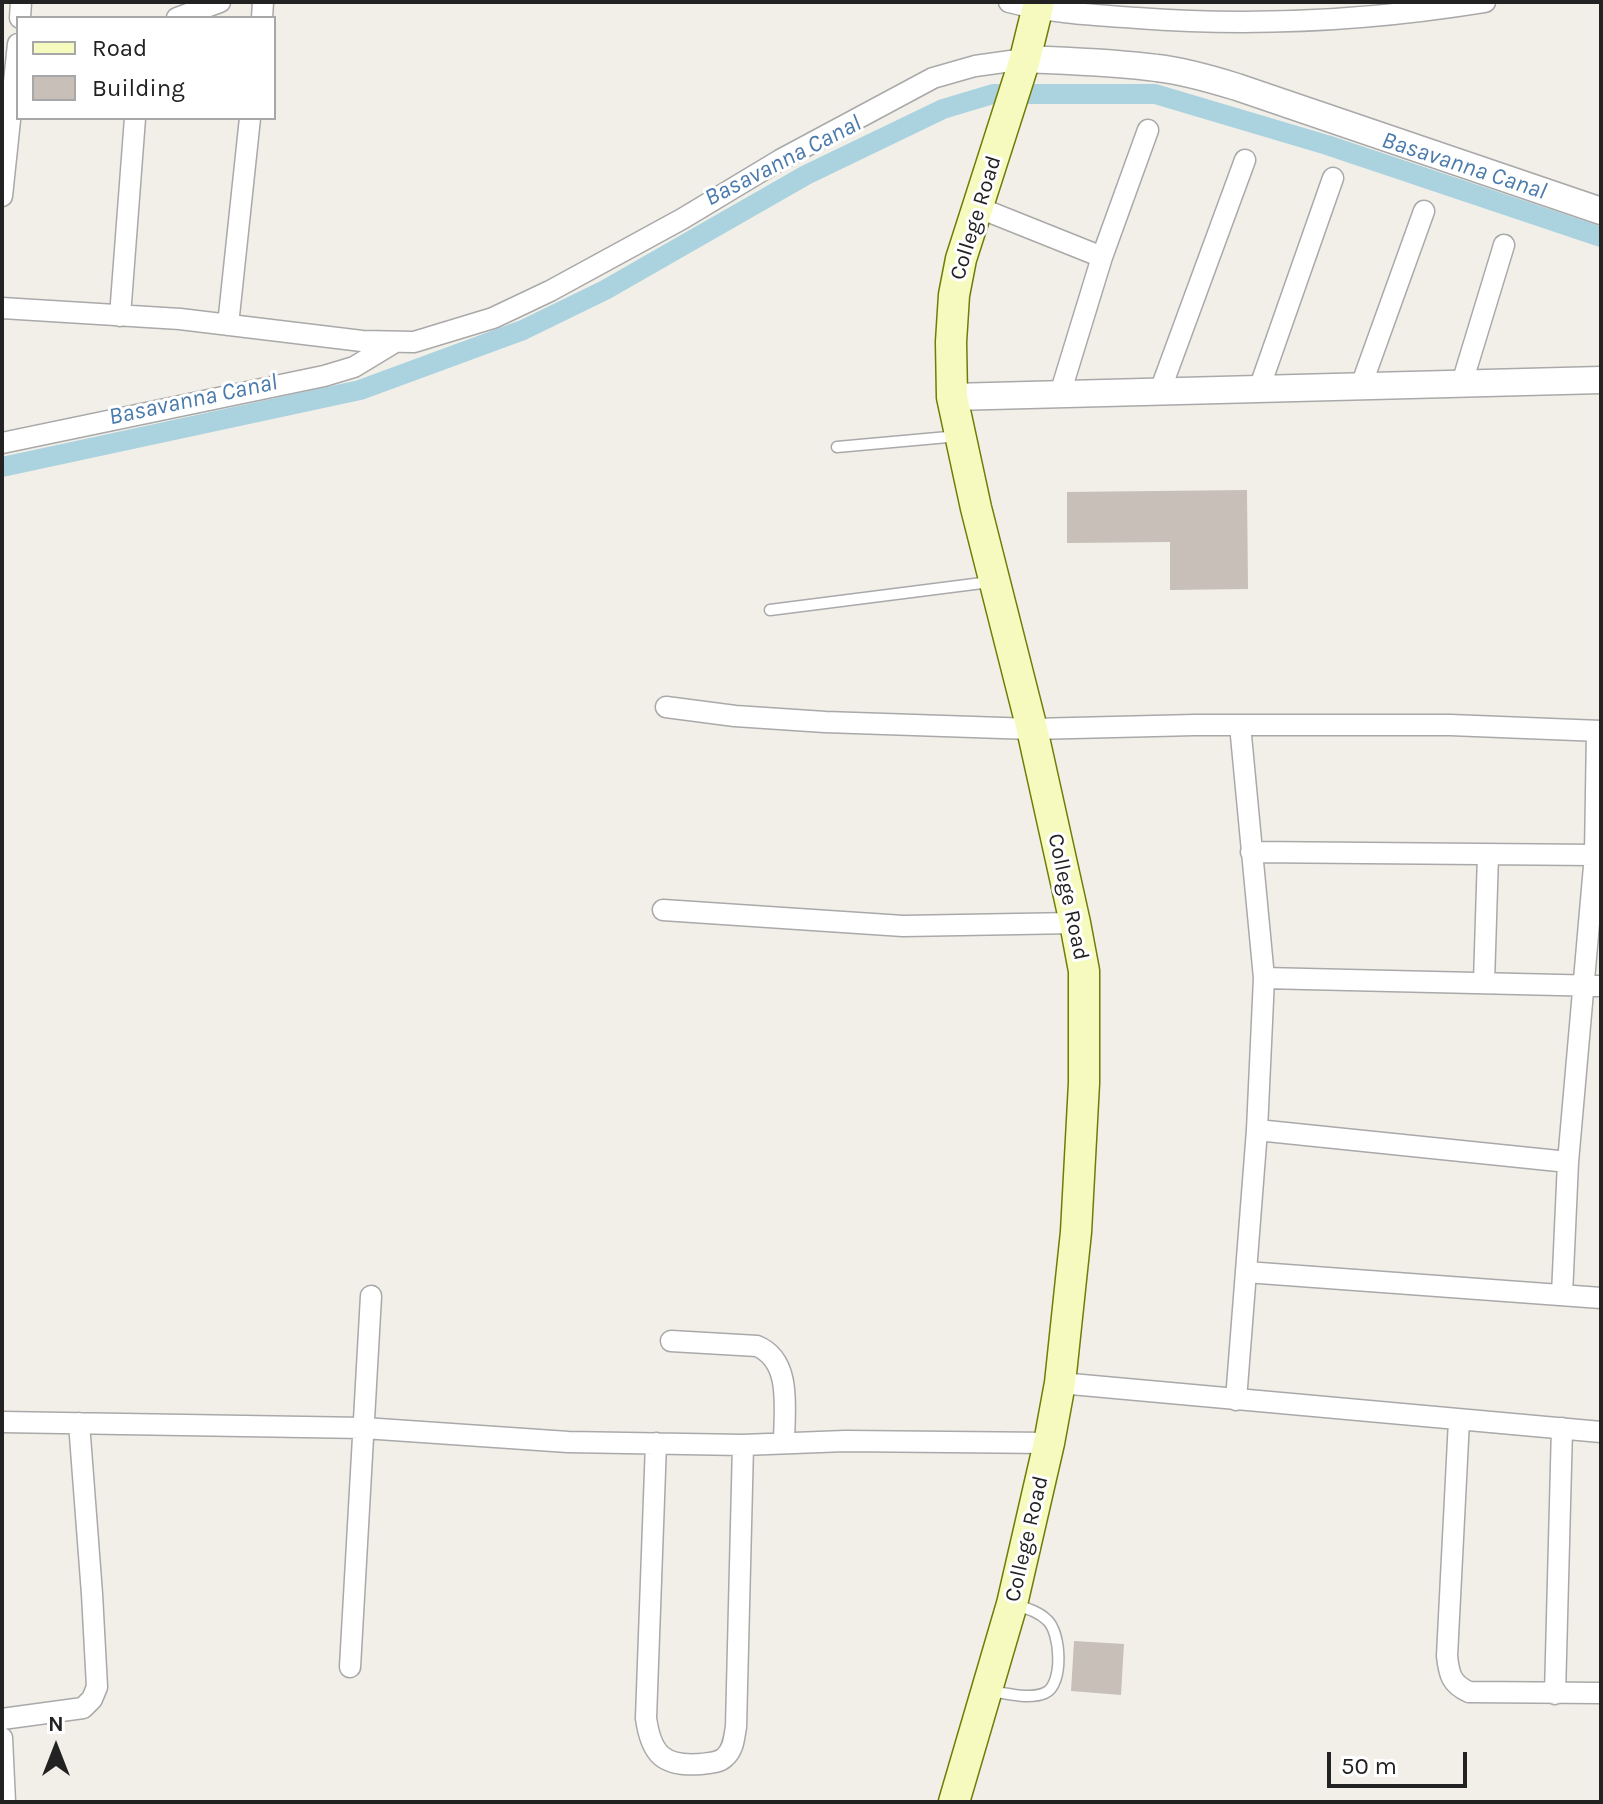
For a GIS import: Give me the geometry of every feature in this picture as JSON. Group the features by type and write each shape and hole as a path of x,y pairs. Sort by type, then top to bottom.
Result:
{"main road":[{"name":"College Road","path":"954,1802 1012,1604 1060,1383 1076,1232 1084,1083 1084,971 1075,923 952,397 954,295 977,207 1021,70 1028,4"}],"street":[{"path":"182,16 220,2"},
{"path":"1028,4 1200,23 1485,2"},
{"path":"2,196 8,86 16,52"},
{"path":"2,308 180,319 392,344 414,342 493,318 550,291 682,219 780,160 933,78 975,66 1021,70 1109,63 1192,74 1601,211"},
{"path":"120,316 135,120"},
{"path":"228,325 250,120"},
{"path":"1060,394 1102,257 1148,130"},
{"path":"1160,391 1245,160"},
{"path":"1259,389 1333,178"},
{"path":"977,207 1102,257"},
{"path":"1361,386 1424,211"},
{"path":"1462,383 1504,245"},
{"path":"2,443 324,376 354,367 392,344"},
{"path":"952,397 1601,380"},
{"path":"666,707 735,716 825,722 1032,729 1450,725 1599,731 1593,986 1568,1162 1562,1295"},
{"path":"1236,1400 1257,1130 1264,978 1240,725"},
{"path":"1251,852 1595,855"},
{"path":"1484,982 1488,855"},
{"path":"663,910 903,926 1075,923"},
{"path":"1264,978 1593,986"},
{"path":"1257,1130 1568,1162"},
{"path":"1246,1272 1601,1298"},
{"path":"350,1667 371,1296"},
{"path":"671,1341 740,1344 770,1351 779,1364 783,1381 784,1443"},
{"path":"1060,1383 1601,1432"},
{"path":"1459,1420 1447,1656 1449,1674 1456,1686 1469,1692 1601,1693"},
{"path":"2,1422 364,1428 553,1441 743,1445 845,1441 1049,1443"},
{"path":"2,1719 83,1708 92,1699 97,1687 79,1423"},
{"path":"1555,1694 1562,1428"},
{"path":"656,1443 646,1718 655,1751 665,1760 690,1765 725,1758 733,1746 743,1445"},
{"path":"2,1738 5,1802"}],"lane":[{"path":"837,447 960,436"},
{"path":"770,610 994,582"},
{"path":"988,1691 1041,1695 1050,1691 1055,1684 1059,1648 1057,1633 1049,1621 1037,1612 1012,1604"}],"building":[{"path":"1247,490 1248,589 1170,590 1170,542 1067,543 1067,492"},
{"path":"1074,1641 1124,1644 1121,1695 1071,1691"}],"waterway":[{"name":"Basavanna Canal","path":"2,467 360,390 523,330 605,290 806,175 943,109 993,94 1155,94 1327,145 1601,237"}]}
